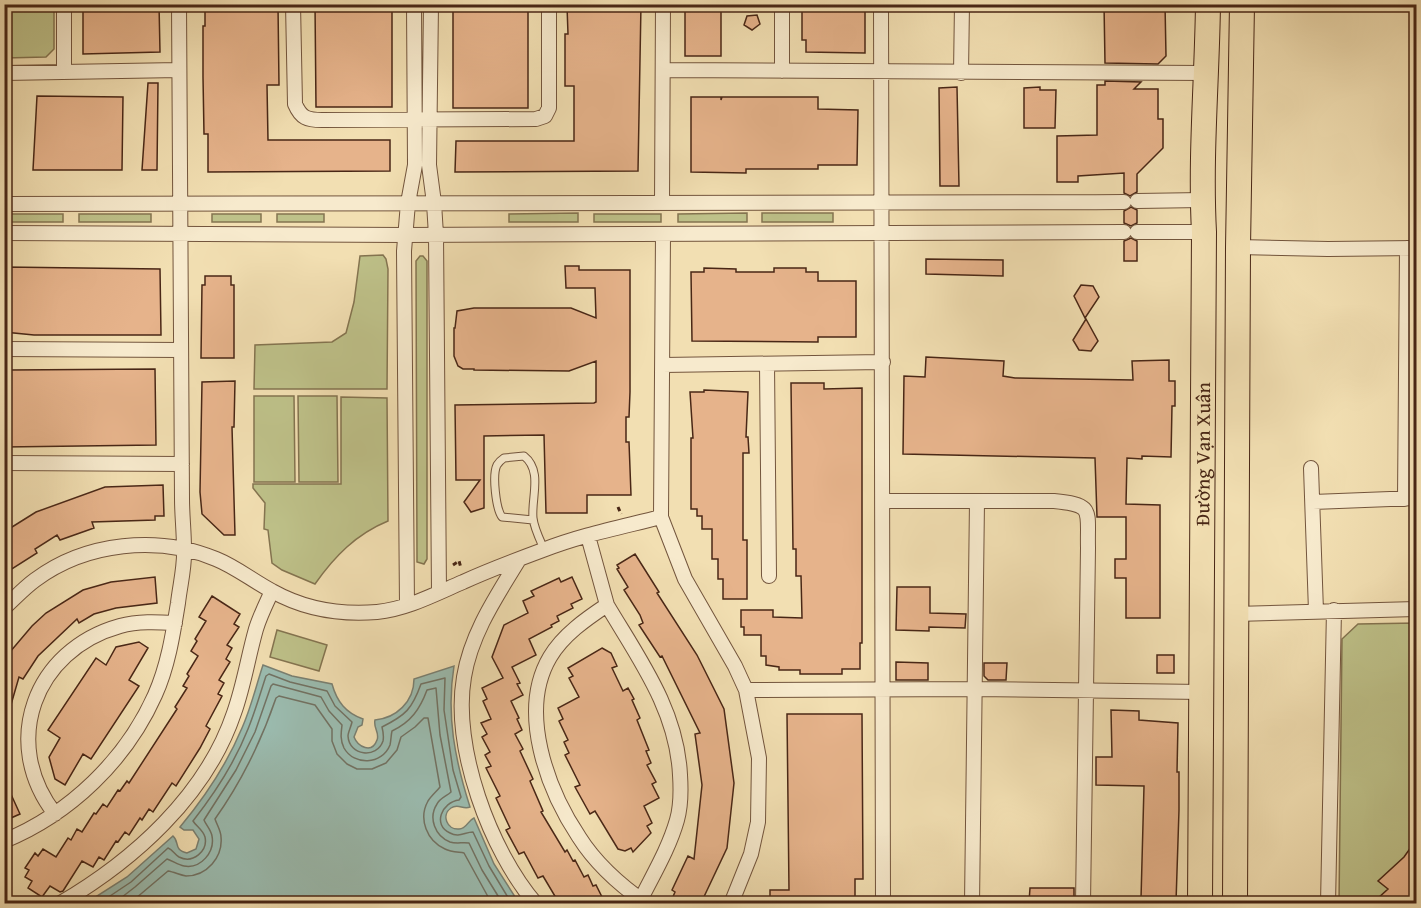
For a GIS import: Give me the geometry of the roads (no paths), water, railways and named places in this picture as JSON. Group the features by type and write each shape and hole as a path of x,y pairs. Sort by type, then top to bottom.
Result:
{"highway":[{"name":"Đường Vạn Xuân","path":"1200,903 1204,232 1202,200 1208,73 1208,4"},
{"name":"Đường Vạn Xuân","path":"1235,903 1235,614 1242,4"}],"street":[{"path":"64,4 64,71"},
{"path":"4,841 55,814 90,787 112,762 145,716 163,673 175,623 184,549 179,4"},
{"path":"293,4 295,104 300,115 309,120 536,119 545,116 549,108 549,4"},
{"path":"407,605 405,236 415,165 414,4"},
{"path":"431,4 429,165 436,235 439,592"},
{"path":"662,203 663,4"},
{"path":"782,4 782,72"},
{"path":"881,4 883,903"},
{"path":"961,73 962,4"},
{"path":"4,73 179,70"},
{"path":"664,70 1208,73"},
{"path":"4,204 882,203 1202,200"},
{"path":"4,233 405,236 1204,232"},
{"path":"663,235 661,517 685,579 735,666 746,690 759,758 758,822 750,854 731,903"},
{"path":"1238,247 1412,248 1411,499 1313,502"},
{"path":"4,349 181,350"},
{"path":"663,365 883,362"},
{"path":"767,364 770,576"},
{"path":"4,463 182,465"},
{"path":"1311,468 1316,611"},
{"path":"883,501 1054,501 1080,504 1085,508 1088,548 1083,903"},
{"path":"972,903 977,501"},
{"path":"4,608 34,580 54,568 92,552 143,545 166,545 217,559 272,591 317,609 342,613 378,612 407,605 544,549 661,517"},
{"path":"588,536 607,604 659,693 672,723 679,755 681,791 678,818 644,901 612,876 579,838 552,784 541,751 536,721 537,693 550,656 564,638 607,604"},
{"path":"518,561 478,632 464,676 461,705 470,764 485,818 510,868 536,903"},
{"path":"59,903 83,890 133,853 158,830 197,782 221,744 234,714 256,630 272,591"},
{"path":"1235,614 1416,609"},
{"path":"1328,903 1334,610"},
{"path":"55,814 35,782 29,760 30,715 37,692 47,676 63,658 99,634 121,626 141,623 175,623"},
{"path":"746,690 974,689 1202,692"},
{"path":"4,898 7,903"}],"lane":[{"path":"533,520 502,517 498,511 495,475 497,466 504,458 524,456 531,462 535,474 533,520 544,549"}],"water":[{"path":"263,665 292,676 332,684 343,706 352,714 363,719 354,737 365,748 372,747 378,737 375,720 390,716 407,702 414,679 454,666 451,702 453,737 470,807 451,808 446,814 447,822 451,827 459,829 464,828 474,818 494,864 519,903 86,903 127,877 173,836 178,848 183,852 187,853 196,849 199,839 193,830 184,830 180,827 207,792 230,754 251,705"}]}
